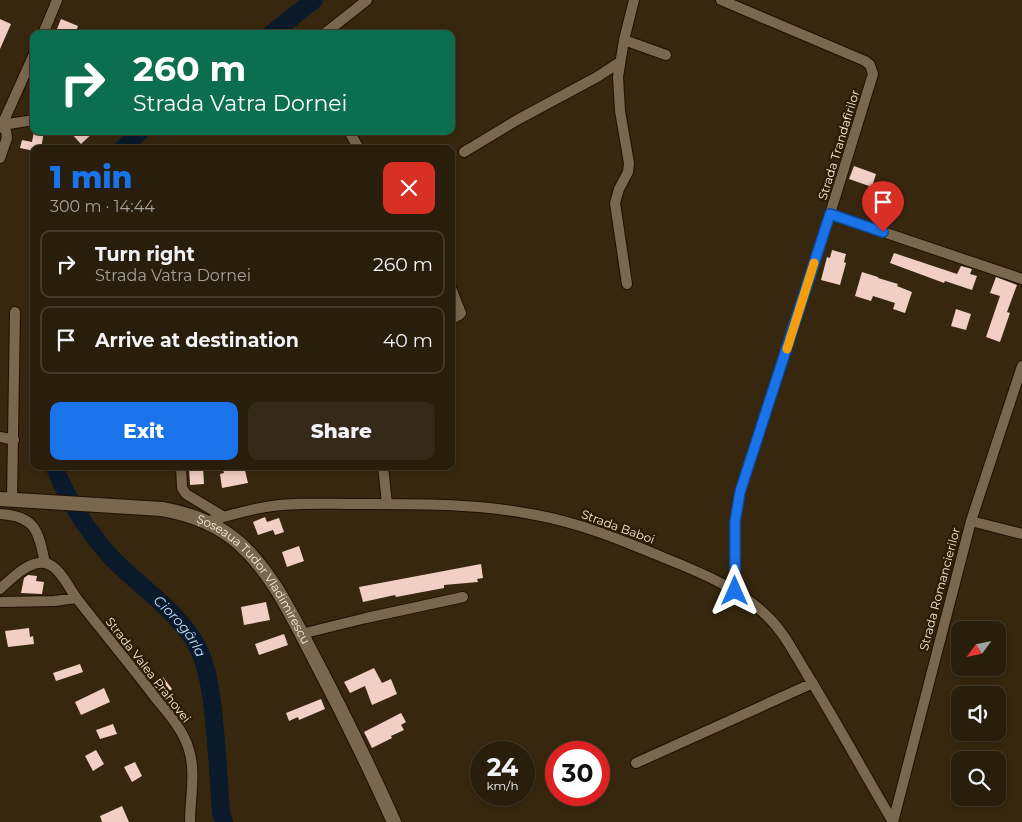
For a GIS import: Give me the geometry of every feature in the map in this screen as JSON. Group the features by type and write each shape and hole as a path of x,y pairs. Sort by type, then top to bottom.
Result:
{"main road":[{"name":"Șoseaua Tudor Vladimirescu","path":"10,499 145,506 177,512 206,522 221,530 239,544 273,584 302,634 352,732 394,822"}],"street":[{"path":"44,30 57,0"},
{"path":"329,30 368,0"},
{"path":"627,284 615,203 619,189 628,172 629,163 620,111 618,77 624,40 634,0"},
{"name":"Strada Trandafirilor","path":"721,0 865,61 872,70 872,78 830,214 740,492 735,522 735,591"},
{"path":"624,40 666,55"},
{"path":"464,152 620,62"},
{"path":"1,125 30,63"},
{"path":"1,125 30,121"},
{"path":"0,158 6,138 6,131 1,125"},
{"path":"830,214 1022,279"},
{"path":"455,298 461,313 455,317"},
{"path":"10,499 14,440 15,312"},
{"name":"Strada Romancierilor","path":"893,822 971,521 1022,366"},
{"path":"0,437 14,440"},
{"path":"181,470 182,488 186,494 224,517"},
{"path":"383,470 387,504"},
{"name":"Strada Baboi","path":"206,522 282,504 387,504 483,507 577,525 627,542 678,563 735,591 769,617 788,643 813,684 893,822"},
{"path":"0,514 15,514 26,519 35,527 40,539 45,563 35,564 27,568 0,589"},
{"path":"971,521 1022,534"},
{"name":"Strada Valea Prahovei","path":"45,563 53,566 183,734 192,761 190,822"},
{"path":"302,634 463,597"},
{"path":"0,602 56,601 76,598"},
{"path":"636,763 813,684"}],"building":[{"path":"0,19 11,24 0,49"},
{"path":"61,19 78,26 76,30 57,30"},
{"path":"33,135 43,135 42,145 30,145 30,150 20,148 22,140 32,142"},
{"path":"73,135 91,135 81,144"},
{"path":"854,166 876,174 872,187 849,179"},
{"path":"832,250 846,254 844,262 846,263 840,285 821,280 827,257 830,258"},
{"path":"894,253 957,274 961,266 972,269 970,274 977,276 972,290 945,281 944,283 890,263"},
{"path":"862,272 898,284 897,286 912,292 905,313 893,309 895,303 873,296 871,301 855,296"},
{"path":"996,277 1017,285 1007,312 1010,313 1000,342 986,337 1000,296 990,293"},
{"path":"956,309 971,314 966,330 951,326"},
{"path":"189,470 203,470 204,484 190,485"},
{"path":"223,470 245,470 248,483 222,488 220,474 224,473"},
{"path":"265,517 267,522 279,518 284,532 275,535 273,530 258,535 253,522"},
{"path":"299,546 304,561 287,567 282,552"},
{"path":"481,564 483,578 477,579 478,582 444,585 444,588 363,602 359,587"},
{"path":"28,575 37,576 36,581 44,582 42,594 21,593 24,578"},
{"path":"266,602 270,620 244,625 241,607"},
{"path":"29,628 30,637 33,636 34,644 8,647 5,631"},
{"path":"284,634 288,645 259,655 255,644"},
{"path":"80,664 83,672 56,681 53,673"},
{"path":"374,668 382,683 391,679 397,694 372,705 365,686 350,693 344,682"},
{"path":"163,677 172,689 163,696 153,684"},
{"path":"104,688 110,702 81,715 75,702"},
{"path":"321,699 325,709 299,720 298,717 289,721 286,713"},
{"path":"401,713 406,722 401,725 404,730 372,748 364,732"},
{"path":"113,724 117,734 100,739 96,730"},
{"path":"96,750 104,764 93,771 85,756"},
{"path":"135,762 142,776 132,782 124,767"},
{"path":"122,806 129,822 102,822 100,816"}],"waterway":[{"name":"Ciorogârla","path":"276,30 314,0"},
{"name":"Ciorogârla","path":"126,145 137,135"},
{"name":"Ciorogârla","path":"56,470 71,502 93,535 110,556 183,625 200,652 211,696 221,813 224,822"}],"slow traffic":[{"path":"787,349 814,263"}],"route":[{"path":"735,591 735,522 740,492 830,214 883,232"}]}
